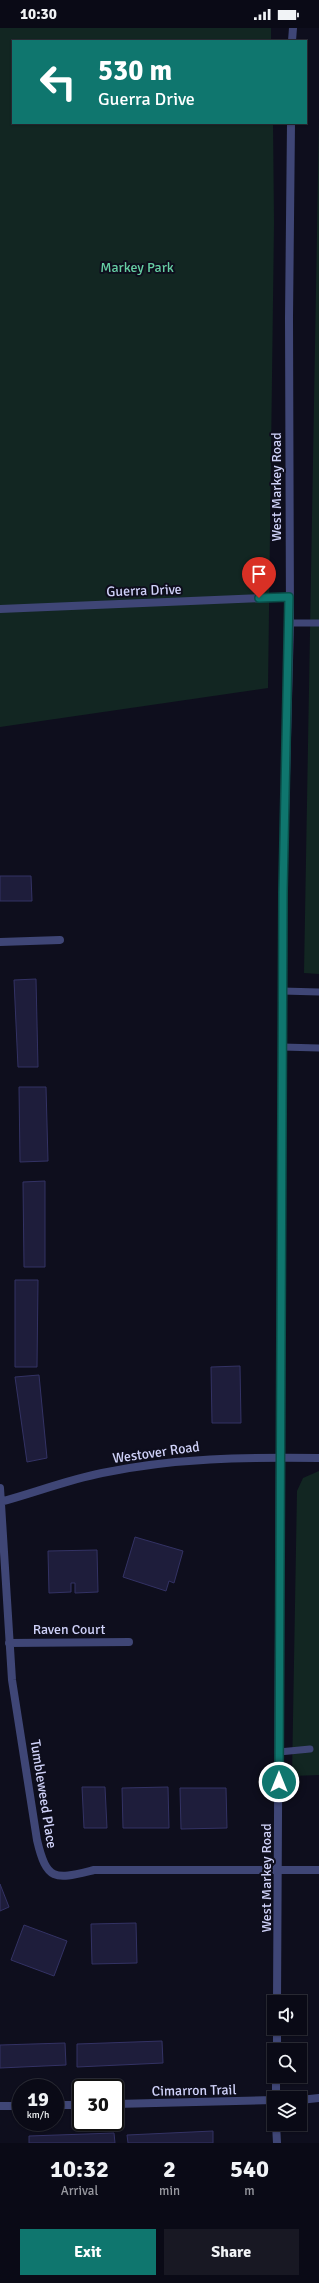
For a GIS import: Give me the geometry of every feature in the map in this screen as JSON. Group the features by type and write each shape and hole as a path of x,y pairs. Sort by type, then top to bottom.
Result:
{"street":[{"path":"292,40 293,28"},
{"name":"West Markey Road","path":"277,1995 280,1870 279,1752 282,992 290,623 289,318 291,124"},
{"name":"Guerra Drive","path":"0,609 289,597"},
{"path":"0,942 60,940"},
{"name":"Westover Road","path":"1,1501 59,1483 102,1473 154,1464 206,1459 319,1458"},
{"name":"Tumbleweed Place","path":"0,1488 12,1680 37,1840 42,1863 50,1872 58,1876 94,1870 319,1870"},
{"name":"Raven Court","path":"9,1643 129,1642"},
{"path":"307,2099 319,2098"},
{"name":"Cimarron Trail","path":"124,2104 267,2099"},
{"path":"0,2106 12,2106"},
{"path":"276,2131 277,2143"}],"lane":[{"path":"290,623 319,623"},
{"path":"282,992 319,992"},
{"path":"282,1047 319,1048"},
{"path":"279,1752 310,1749"}],"green space":[{"name":"Markey Park","path":"0,28 271,28 271,40 12,40 12,124 273,124 274,223 268,688 0,727"},
{"path":"319,119 319,974 304,973"},
{"path":"319,1471 319,1775 292,1776 297,1491 303,1478"}],"building":[{"path":"0,876 31,876 32,901 0,901"},
{"path":"36,979 38,1067 18,1067 14,980"},
{"path":"19,1087 46,1087 48,1161 20,1162"},
{"path":"45,1181 45,1267 24,1267 23,1182"},
{"path":"15,1280 38,1280 37,1367 15,1367"},
{"path":"240,1366 241,1423 212,1423 211,1367"},
{"path":"39,1375 47,1458 27,1462 15,1377"},
{"path":"135,1537 183,1551 174,1583 169,1581 166,1591 123,1577"},
{"path":"97,1550 98,1592 75,1593 75,1583 71,1583 71,1592 49,1593 48,1551"},
{"path":"82,1787 105,1787 107,1828 84,1828"},
{"path":"168,1787 169,1828 123,1828 122,1788"},
{"path":"180,1788 226,1788 227,1828 181,1829"},
{"path":"0,1884 9,1907 0,1911"},
{"path":"136,1923 137,1963 92,1964 91,1924"},
{"path":"24,1925 67,1941 54,1976 11,1960"},
{"path":"162,2041 163,2063 77,2067 77,2044"},
{"path":"65,2043 66,2065 0,2068 0,2045"},
{"path":"213,2131 213,2143 128,2143 127,2135"},
{"path":"114,2133 115,2143 29,2143 29,2136"}],"route":[{"path":"259,598 289,597 290,623 283,892 279,1782"}]}
